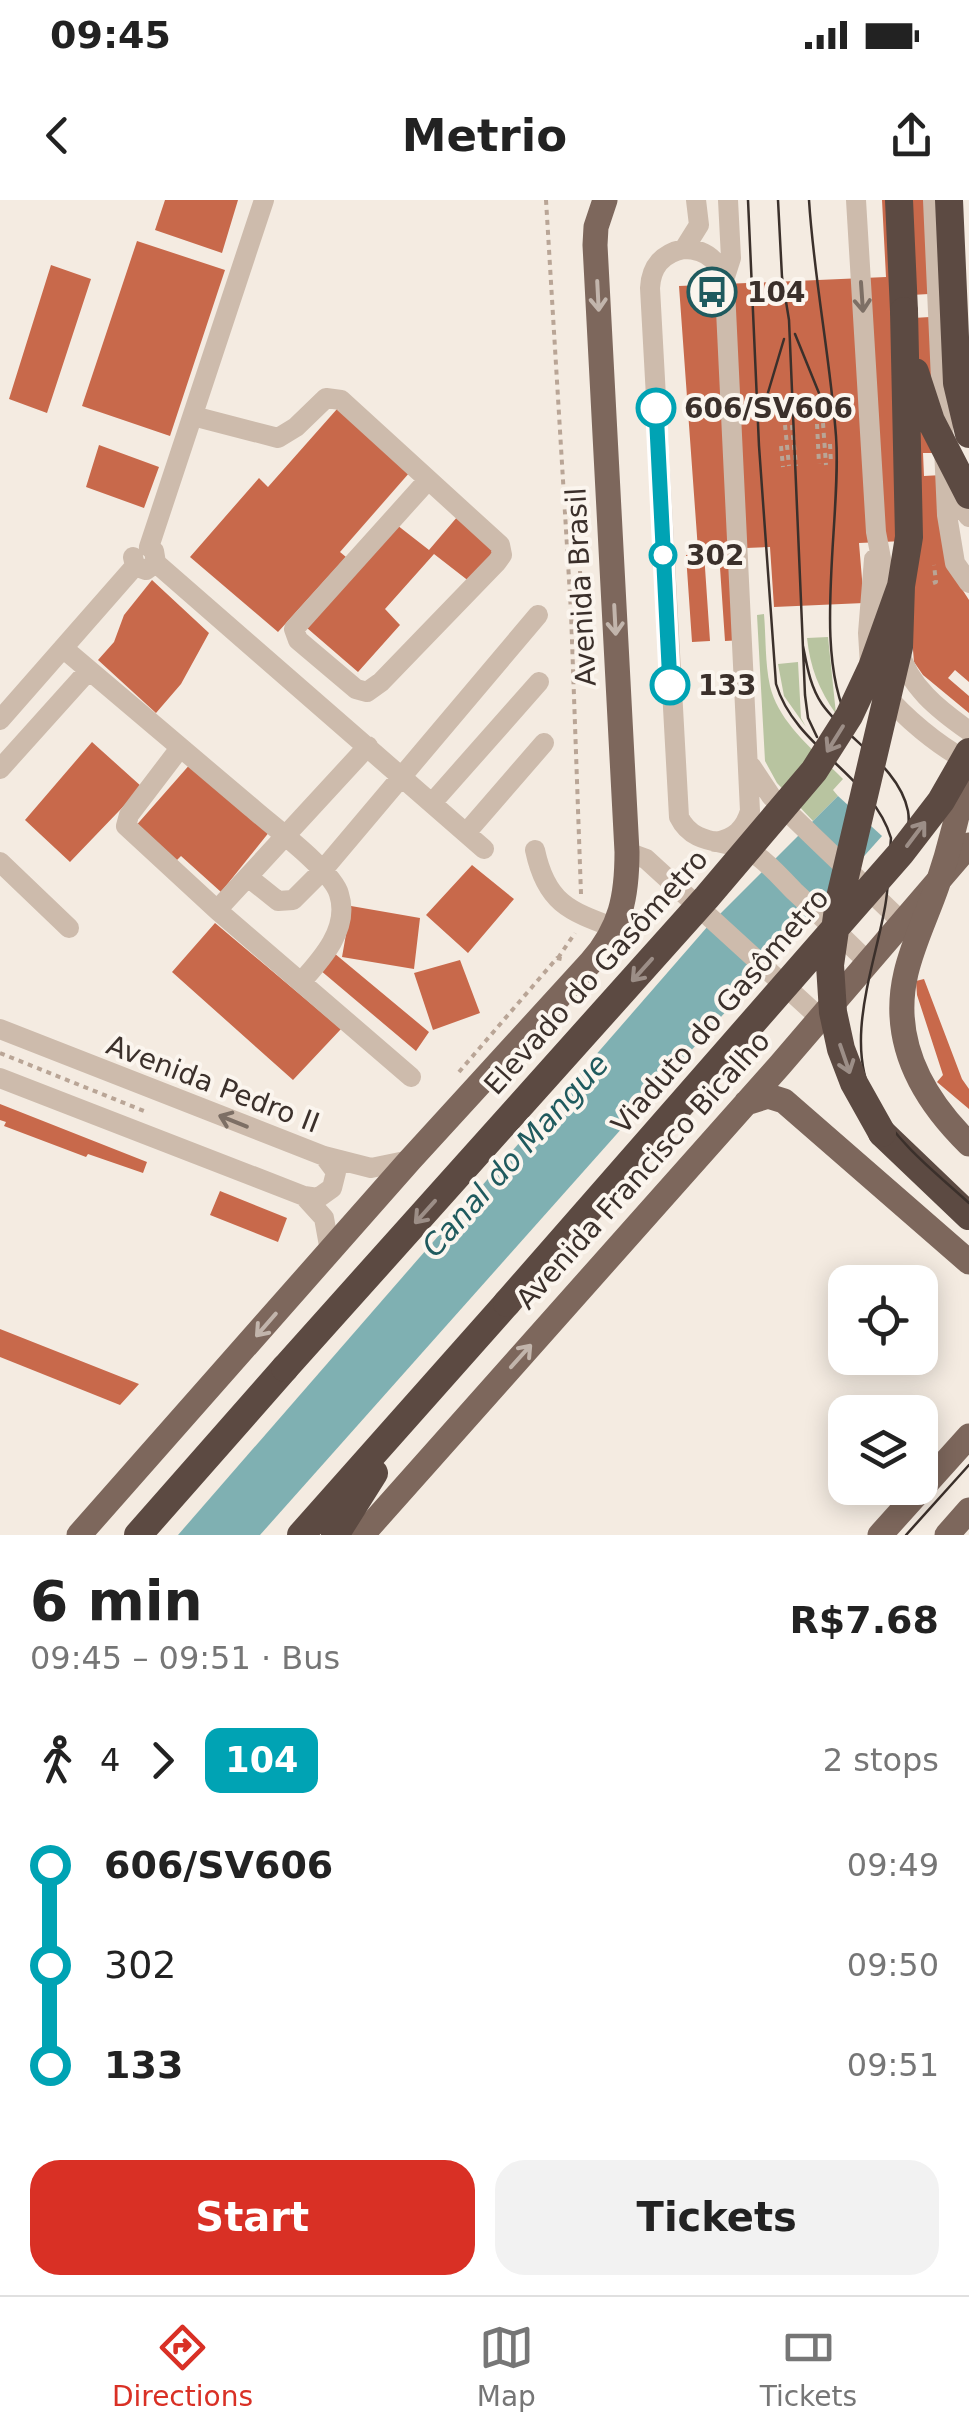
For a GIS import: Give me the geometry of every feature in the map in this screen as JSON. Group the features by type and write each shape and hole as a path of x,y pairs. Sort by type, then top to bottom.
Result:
{"highway":[{"name":"Elevado do Gasômetro","path":"899,200 908,537 899,647 839,902 831,952 831,994 841,1049 874,1120 902,1155 969,1216"},
{"path":"949,200 957,383 969,434"},
{"path":"904,311 923,400 958,492"},
{"name":"Elevado do Gasômetro","path":"172,1493 730,871 814,772 849,716 872,668 902,586"},
{"name":"Viaduto do Gasômetro","path":"507,1304 901,853 969,756"},
{"name":"Avenida Francisco Bicalho","path":"301,1535 507,1304"},
{"path":"334,1535 406,1417"},
{"path":"138,1535 172,1493"}],"main road":[{"name":"Avenida Brasil","path":"410,1160 591,962 615,928 625,902 628,852 595,246 596,227 605,200"},
{"path":"969,756 952,841 906,975 901,1017 908,1055 922,1087 969,1144"},
{"name":"Avenida Francisco Bicalho","path":"362,1535 969,846"},
{"path":"746,1103 768,1096 784,1101 969,1262"},
{"path":"80,1535 410,1160"},
{"path":"880,1535 969,1436"},
{"path":"946,1535 969,1510"}],"street":[{"path":"0,720 146,559 264,200"},
{"path":"684,249 699,225 696,200"},
{"path":"714,842 734,836 750,811 724,280 732,258 728,200"},
{"path":"856,200 876,532 902,662 926,697 969,731"},
{"path":"934,200 958,492 951,548 955,563 969,583"},
{"path":"724,280 710,256 684,249 666,255 650,278 677,808 689,832 751,852 766,863 868,962"},
{"path":"193,416 278,438 296,427 326,398 335,398 428,480 496,540 502,555 367,692 356,689 298,640 294,629 428,480"},
{"path":"958,492 969,518"},
{"path":"876,532 868,633 868,659 875,682 894,705 969,756"},
{"path":"146,559 368,746 484,850"},
{"path":"248,876 272,898 285,903 293,900 538,615"},
{"path":"63,648 285,836 322,870 339,892 338,924 326,954 302,982"},
{"path":"0,769 88,670"},
{"path":"432,803 539,682"},
{"path":"466,833 544,743"},
{"path":"217,910 368,746"},
{"path":"180,748 129,815 126,826 217,910 411,1076"},
{"path":"748,758 765,788 902,922"},
{"path":"535,850 544,884 552,894 580,916 615,928"},
{"path":"628,852 646,859 820,1018"},
{"path":"0,862 70,928"},
{"name":"Avenida Pedro II","path":"0,1030 324,1156 371,1168 410,1160"},
{"path":"0,1078 304,1196 318,1198 332,1188 336,1172 324,1156"},
{"path":"304,1196 324,1218 330,1251"},
{"path":"127,1535 172,1493"}],"path":[{"path":"546,200 582,873 580,916 573,939 558,958"},
{"path":"820,424 825,464 830,444"},
{"path":"789,466 792,425"},
{"path":"785,426 789,466"},
{"path":"782,446 789,466"},
{"path":"570,612 582,612 580,570"},
{"path":"0,1052 150,1114"}],"green space":[{"path":"764,614 767,668 775,700 800,737 843,779 833,790 838,796 813,821 777,783 765,761 757,615"},
{"path":"828,637 836,714 816,678 807,638"},
{"path":"798,662 801,718 806,727 784,696 778,664"}],"water":[{"name":"Canal do Mangue","path":"838,796 882,836 260,1535 178,1535 708,926"}],"building":[{"path":"165,200 238,200 222,253 155,230"},
{"path":"882,200 924,200 929,294 911,295 913,318 930,317 941,453 923,453 924,476 942,475 947,566 969,600 969,682 955,670 948,678 969,696 969,713 923,675 914,662 904,541 859,543 864,603 774,607 770,547 698,550 679,286 886,277"},
{"path":"137,241 225,270 170,436 82,406"},
{"path":"51,265 91,279 47,413 9,399"},
{"path":"337,409 410,472 340,552 346,557 278,632 190,557 259,478 268,487"},
{"path":"99,445 159,467 144,508 86,487"},
{"path":"458,516 498,550 470,582 434,554 385,609 400,625 358,672 307,628 397,525 429,550"},
{"path":"736,552 743,640 725,641 719,553"},
{"path":"704,553 710,641 692,642 686,555"},
{"path":"152,580 209,633 181,684 156,713 98,660 114,642 124,615"},
{"path":"92,742 142,787 70,862 25,820"},
{"path":"192,762 270,831 221,892 181,856 173,864 133,829"},
{"path":"472,865 514,899 468,953 426,915"},
{"path":"351,906 420,918 414,969 342,957"},
{"path":"215,923 341,1029 293,1080 172,972"},
{"path":"334,953 429,1032 416,1051 320,970"},
{"path":"460,960 480,1013 433,1030 414,973"},
{"path":"924,979 969,1089 969,1109 937,1082 943,1075 917,995 916,981"},
{"path":"0,1104 147,1162 143,1173 88,1154 86,1157 4,1126"},
{"path":"220,1191 287,1218 278,1242 210,1215"},
{"path":"0,1329 139,1384 120,1405 0,1357"}],"tram line":[{"path":"748,200 759,446 776,684 799,726 868,796 891,838 886,899 861,1031 866,1080 875,1103 895,1132 969,1203"},
{"path":"778,200 782,277 789,320 805,695 808,718 817,737"},
{"path":"809,200 836,436 832,661 838,695 850,724"},
{"path":"795,334 823,403"},
{"path":"764,406 784,339"},
{"path":"803,646 822,704 883,767 903,795 909,824 903,865"},
{"path":"906,1535 969,1465"}],"bus line":[{"name":"104","path":"656,408 670,685"}],"place":[{"name":"104","path":"712,292"},
{"name":"606/SV606","path":"656,408"},
{"name":"302","path":"663,555"},
{"name":"133","path":"670,685"}]}
